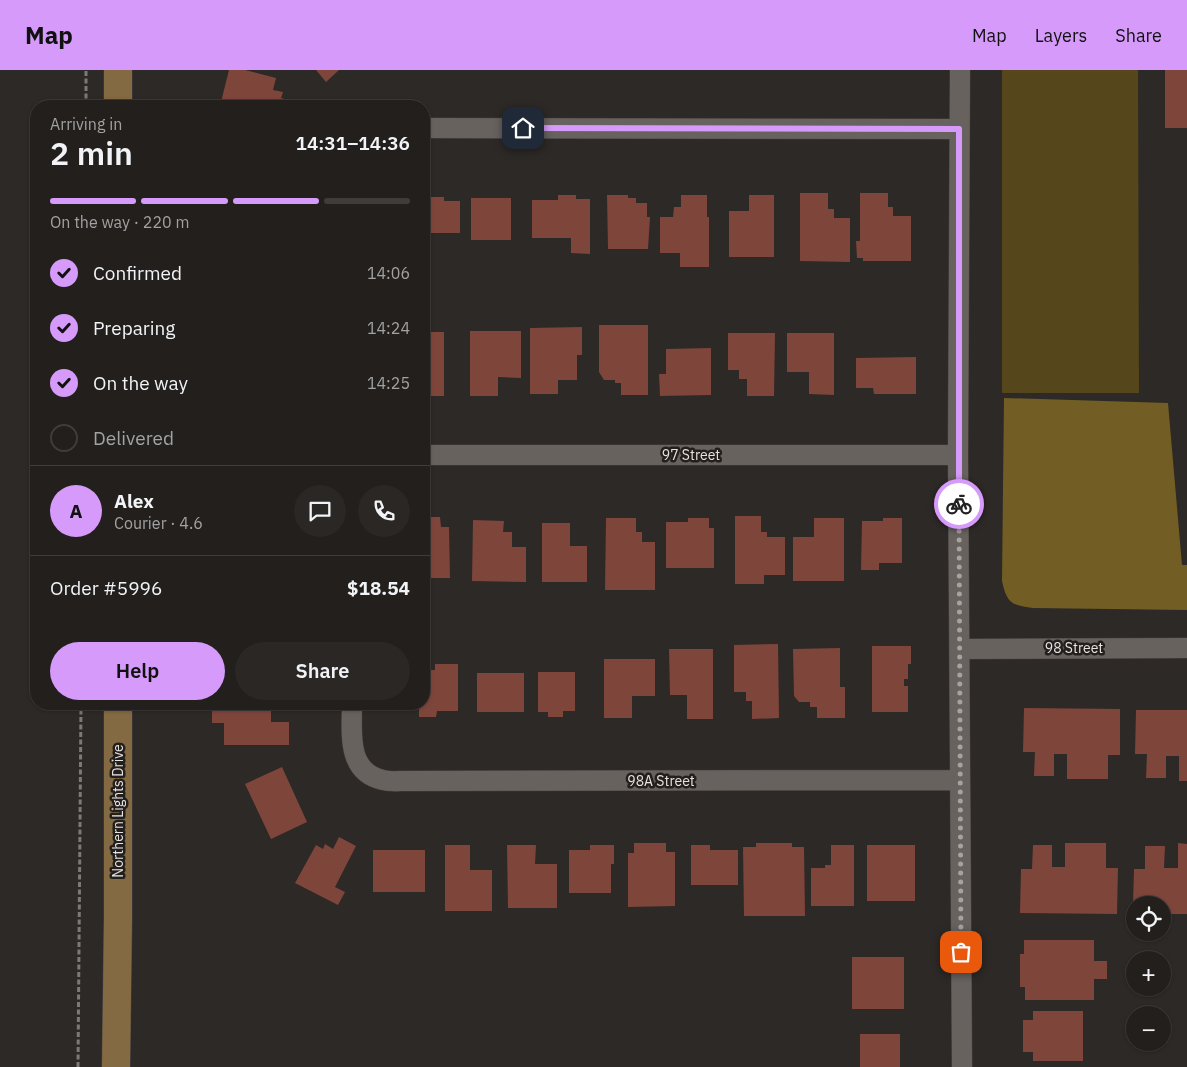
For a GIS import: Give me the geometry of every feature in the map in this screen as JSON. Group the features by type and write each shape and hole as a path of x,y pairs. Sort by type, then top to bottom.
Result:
{"main road":[{"path":"118,70 118,100"},
{"name":"Northern Lights Drive","path":"116,1067 118,710"},
{"name":"Northern Lights Drive","path":"118,918 134,1067"}],"street":[{"path":"960,70 958,455 962,1067"},
{"path":"430,128 959,129"},
{"name":"97 Street","path":"430,455 958,455"},
{"name":"98 Street","path":"960,649 1187,648"},
{"name":"98A Street","path":"352,710 354,754 364,772 382,780 960,780"}],"path":[{"path":"86,70 86,100"},
{"path":"78,1067 81,710"}],"shaded area":[{"path":"1002,70 1138,70 1139,393 1002,393"},
{"path":"1004,398 1168,403 1182,565 1187,565 1187,610 1033,608 1011,602 1002,581"}],"building":[{"path":"229,70 245,70 276,78 273,90 283,92 281,98 288,100 222,100"},
{"path":"316,70 339,70 326,82"},
{"path":"1165,70 1187,70 1187,128 1165,128"},
{"path":"800,193 828,193 828,209 834,209 834,218 850,218 850,262 800,261"},
{"path":"860,193 888,193 888,207 893,207 893,216 911,216 911,261 863,261 863,258 857,258 856,241 860,241"},
{"path":"558,195 576,195 576,199 590,199 590,254 571,253 571,238 532,238 532,200 558,200"},
{"path":"607,195 628,195 628,198 636,198 636,203 647,203 647,217 650,217 648,249 608,249"},
{"path":"681,195 707,195 709,267 680,267 680,253 660,253 660,217 673,217 674,207 681,207"},
{"path":"749,195 774,195 774,257 729,257 729,211 749,211"},
{"path":"430,197 444,197 444,201 460,201 460,233 430,233"},
{"path":"471,198 511,198 511,240 471,240"},
{"path":"599,325 648,325 648,395 621,395 621,383 615,383 615,380 604,380 599,372"},
{"path":"582,327 582,355 577,355 577,380 558,380 558,394 530,394 530,328"},
{"path":"470,331 521,331 521,378 498,377 498,396 470,396"},
{"path":"430,332 444,332 444,396 430,396"},
{"path":"728,333 775,333 774,396 747,396 747,379 739,379 739,370 728,370"},
{"path":"787,333 834,333 834,395 809,394 809,372 787,372"},
{"path":"711,348 711,395 660,396 659,374 666,374 666,349"},
{"path":"916,357 916,394 874,394 873,388 856,388 856,358"},
{"path":"735,516 761,516 761,532 767,532 767,537 785,537 785,575 764,575 764,584 735,584"},
{"path":"430,517 440,517 441,527 449,527 450,578 430,578"},
{"path":"606,518 636,518 636,532 642,532 642,542 655,542 655,590 605,590"},
{"path":"688,518 709,518 709,528 714,528 714,568 666,568 666,522 688,522"},
{"path":"814,518 844,518 844,581 793,581 793,537 814,537"},
{"path":"883,518 902,518 902,563 879,563 879,570 861,570 862,521 883,521"},
{"path":"473,520 504,521 503,532 512,532 512,547 526,547 526,582 472,581"},
{"path":"542,523 570,523 570,546 587,546 587,582 542,582"},
{"path":"778,644 779,718 752,719 752,701 746,701 746,692 734,692 734,645"},
{"path":"872,646 911,646 911,664 908,664 908,679 904,679 904,686 908,686 908,712 872,712"},
{"path":"840,648 840,687 845,687 845,718 817,718 817,707 810,707 810,702 799,702 794,696 793,649"},
{"path":"669,649 713,649 713,719 687,719 687,695 670,695"},
{"path":"604,659 655,659 655,696 632,696 632,718 604,718"},
{"path":"435,664 458,664 458,711 437,711 436,717 419,717 419,710 430,710 430,670 435,670"},
{"path":"538,672 575,672 575,711 563,711 563,717 548,717 548,712 538,712"},
{"path":"477,673 524,673 524,712 477,712"},
{"path":"1024,708 1120,709 1120,755 1108,755 1108,779 1067,779 1067,754 1054,754 1054,776 1034,776 1035,752 1023,752"},
{"path":"212,710 271,710 271,722 289,722 289,745 224,745 224,723 212,723"},
{"path":"1136,710 1187,710 1187,781 1179,781 1179,756 1166,756 1166,778 1146,778 1147,754 1135,754"},
{"path":"282,767 307,822 271,839 245,784"},
{"path":"339,837 356,846 335,887 345,892 338,905 295,883 316,845 323,849 325,844 333,849"},
{"path":"634,843 666,843 666,852 675,852 675,906 628,907 628,853 634,853"},
{"path":"756,843 792,843 792,847 804,847 805,916 744,916 743,847 756,847"},
{"path":"1065,843 1106,843 1106,868 1118,868 1117,914 1020,913 1021,869 1032,869 1033,845 1052,845 1052,867 1065,867"},
{"path":"1178,843 1187,844 1187,914 1171,914 1171,896 1133,896 1134,869 1145,869 1145,846 1165,846 1164,868 1178,868"},
{"path":"445,845 470,845 470,870 492,870 492,911 445,911"},
{"path":"507,845 536,845 535,864 557,864 557,908 508,908"},
{"path":"590,845 614,845 614,864 611,864 611,893 569,893 569,850 590,850"},
{"path":"691,845 710,845 710,850 738,850 738,885 691,885"},
{"path":"831,845 854,845 854,906 811,906 811,868 825,868 825,865 831,865"},
{"path":"867,845 915,845 915,901 867,901"},
{"path":"373,850 425,850 425,892 373,892"},
{"path":"1024,940 1094,940 1094,961 1107,961 1107,979 1094,979 1094,1000 1025,1000 1025,987 1020,987 1020,954 1024,954"},
{"path":"852,957 904,957 904,1009 852,1009"},
{"path":"1033,1011 1083,1011 1083,1061 1033,1061 1033,1052 1023,1052 1023,1020 1033,1020"},
{"path":"860,1034 900,1034 900,1067 860,1067"}],"way so far":[{"path":"959,504 961,952"}],"route":[{"path":"523,128 959,129 959,504"}]}
